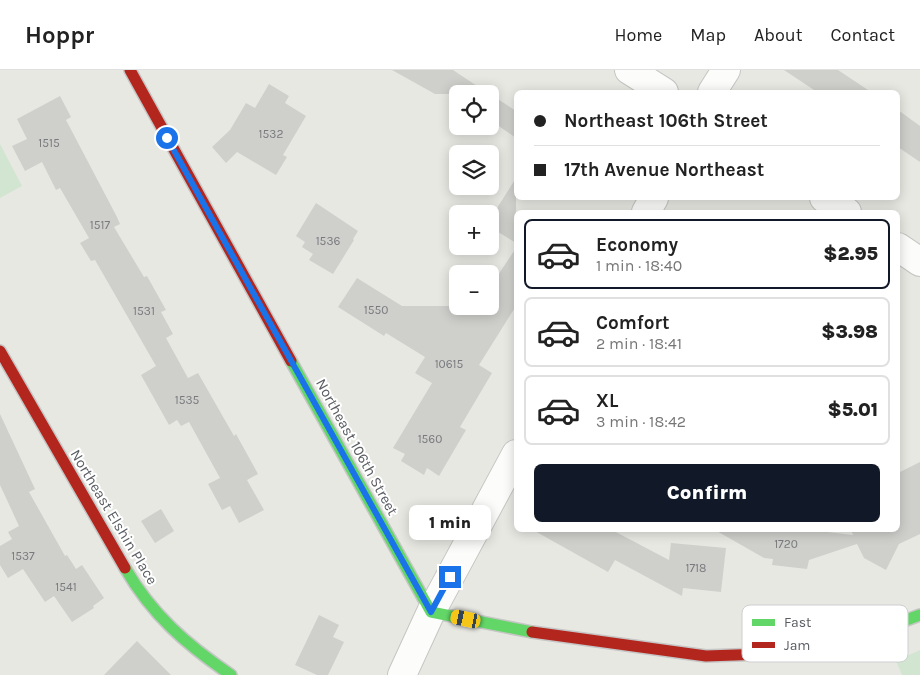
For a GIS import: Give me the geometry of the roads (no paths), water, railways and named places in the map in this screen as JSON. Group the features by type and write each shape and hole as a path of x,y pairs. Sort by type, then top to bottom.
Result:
{"street":[{"name":"Northeast 106th Street","path":"130,70 431,612"},
{"path":"629,70 661,90"},
{"path":"713,90 726,70"},
{"path":"827,200 844,210"},
{"path":"900,247 920,262"},
{"name":"Northeast Elshin Place","path":"0,351 132,581 160,617 177,634 202,655 231,675"},
{"path":"402,675 431,612 514,458"},
{"path":"431,612 517,630 706,656 742,655"},
{"path":"908,619 920,615"}]}
